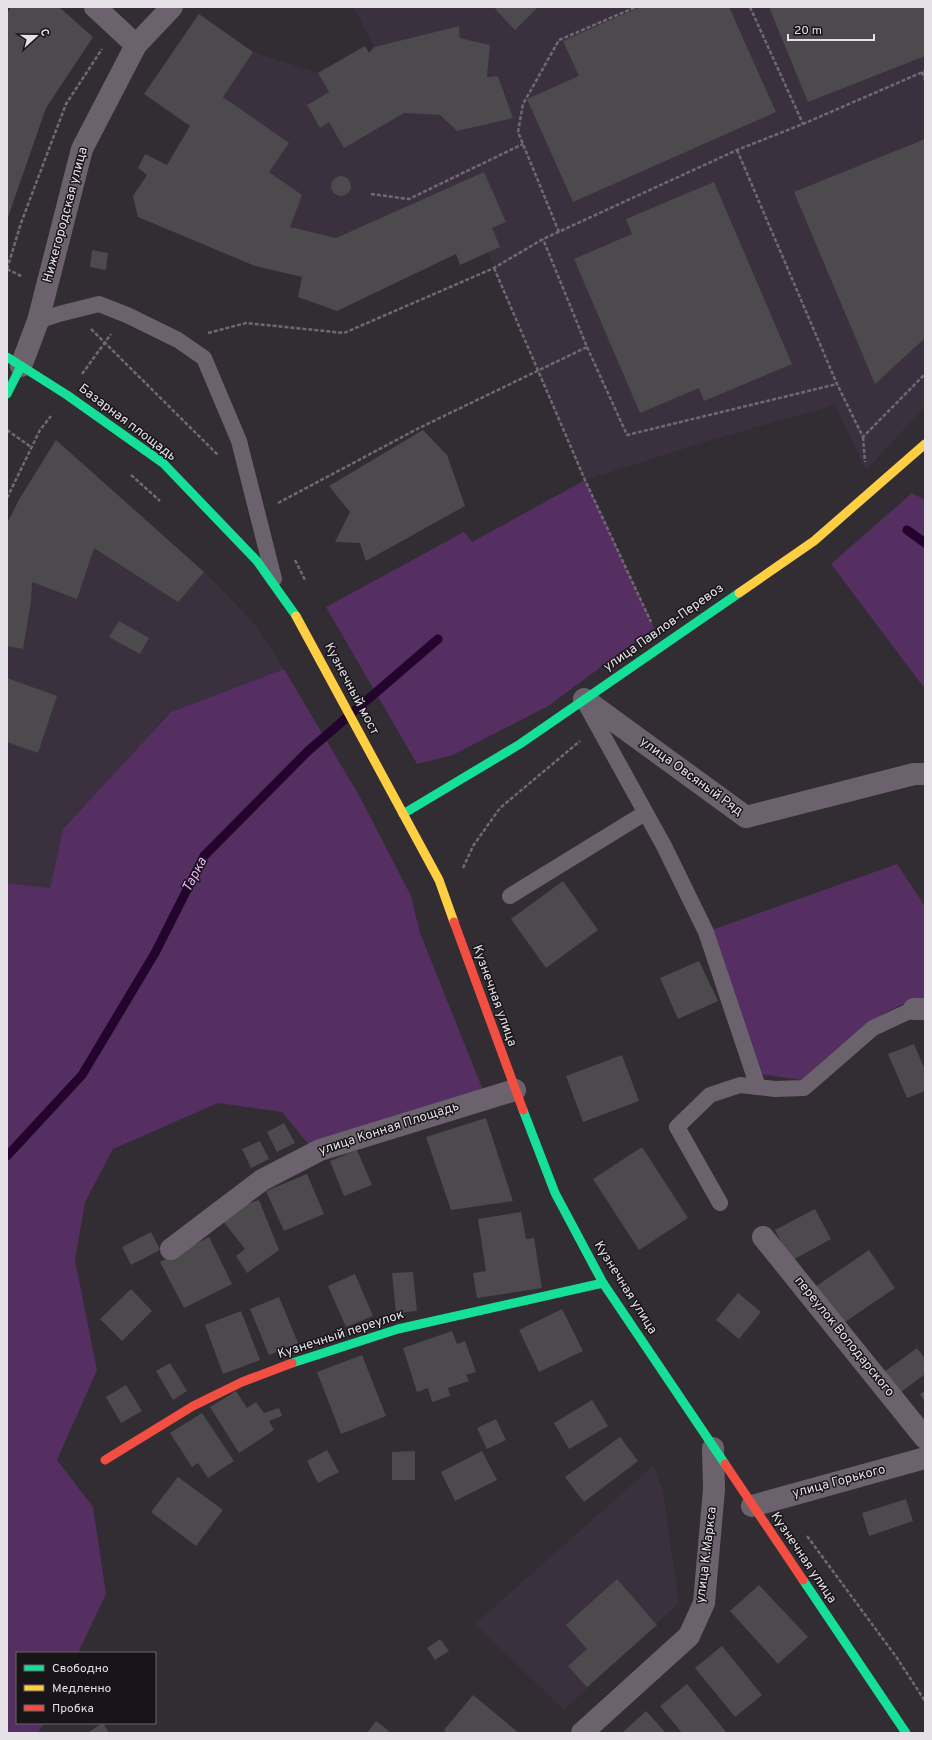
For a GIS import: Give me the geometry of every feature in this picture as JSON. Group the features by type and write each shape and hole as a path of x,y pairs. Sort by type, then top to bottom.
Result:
{"main road":[{"name":"Нижегородская улица","path":"7,394 14,362"},
{"name":"Базарная площадь","path":"14,362 67,394 163,463 257,561 275,583 299,620"},
{"name":"улица Павлов-Перевоз","path":"404,814 520,744 814,541 925,444"},
{"name":"Кузнечный мост","path":"299,620 404,814"},
{"name":"Кузнечная улица","path":"404,814 439,880 514,1090 555,1193 603,1283 906,1733"},
{"name":"Кузнечный переулок","path":"105,1460 194,1406 235,1385 326,1351 398,1329 603,1283"}],"street":[{"path":"95,7 136,45"},
{"name":"Нижегородская улица","path":"14,362 38,321 82,149 136,45 172,7"},
{"name":"улица Овсяный Ряд","path":"584,699 746,817 914,774 925,774"},
{"name":"улица Конная Площадь","path":"171,1249 262,1180 320,1150 514,1090"},
{"name":"переулок Володарского","path":"763,1237 925,1438"},
{"name":"улица К.Маркса","path":"589,1731 689,1636 704,1603 714,1488 714,1448"},
{"name":"улица Горького","path":"752,1506 925,1458"}],"lane":[{"path":"38,321 72,310 99,304 178,340 204,358 239,441 275,583"},
{"path":"584,699 664,846 706,932 758,1087"},
{"path":"510,896 645,813"},
{"path":"720,1203 677,1126 710,1095 740,1085 775,1089 804,1088 873,1028 920,1009"}],"path":[{"path":"559,232 518,132 523,104 559,40 636,7"},
{"path":"750,7 803,124"},
{"path":"178,340 246,323 344,333 494,268 542,239 736,150 803,124 925,71"},
{"path":"922,72 925,80"},
{"path":"371,194 409,199 523,144"},
{"path":"736,150 837,384 863,437 925,374"},
{"path":"542,239 587,347 627,435 837,384"},
{"path":"494,268 588,487 654,628"},
{"path":"7,269 46,289"},
{"path":"72,310 219,456"},
{"path":"7,498 40,430 126,315"},
{"path":"258,514 419,428 587,347"},
{"path":"7,430 31,447"},
{"path":"127,471 162,502"},
{"path":"806,1534 897,1658 925,1701"}],"shaded area":[{"path":"354,7 925,7 925,407 866,470 835,405 711,440 585,480 488,253 500,247 492,228 506,222 484,173 336,238 290,227 301,195 269,172 223,97 253,52 318,73 329,92 307,105 320,128 329,122 404,113 440,115 457,131 513,118 499,76 487,77 490,45 460,38 459,26 374,47"},
{"path":"56,440 204,572 252,621 284,669 171,712 63,829 50,888 7,883 7,523 20,498"},
{"path":"585,480 654,628 548,706 453,755 417,764 326,607 464,532 472,542"},
{"path":"912,493 925,500 925,689 831,564"},
{"path":"284,669 360,797 411,896 420,933 483,1090 310,1146 282,1112 218,1103 113,1149 85,1202 75,1260 97,1370 57,1460 93,1507 106,1594 78,1652 16,1652 16,1724 43,1724 38,1733 7,1733 7,883 50,888 63,829 171,712"},
{"path":"897,864 925,906 925,1000 909,1002 876,1018 843,1043 801,1080 753,1073 706,932"},
{"path":"654,1465 663,1493 679,1603 564,1710 475,1624"}],"building":[{"path":"11,7 59,7 93,37 46,108 7,220 7,13"},
{"path":"497,7 538,7 515,30 495,9"},
{"path":"640,7 729,7 776,112 573,202 527,99 579,76 563,41"},
{"path":"769,7 925,7 925,56 808,102"},
{"path":"199,14 253,52 223,97 289,143 269,172 302,195 290,227 336,238 484,172 506,222 492,228 500,247 460,265 456,254 337,311 298,297 302,277 255,266 138,217 133,196 147,175 138,168 145,154 167,165 190,126 144,94"},
{"path":"459,26 460,38 490,45 487,77 498,76 513,118 457,131 440,115 404,113 344,148 329,122 320,128 307,105 329,92 318,73 365,46 369,53 374,47"},
{"path":"925,139 925,338 875,384 794,192"},
{"path":"341,176 348,179 351,186 348,193 341,196 334,193 331,186 334,179"},
{"path":"714,182 792,364 704,401 699,388 640,413 574,259 632,234 626,219"},
{"path":"92,250 108,253 106,270 90,267"},
{"path":"423,430 447,455 465,506 366,561 360,543 335,542 350,512 329,486"},
{"path":"56,440 204,572 178,602 94,548 77,599 32,582 31,601 23,649 7,646 7,523 20,498"},
{"path":"119,621 149,638 140,654 109,637"},
{"path":"7,678 57,696 38,753 7,742"},
{"path":"563,881 598,930 546,968 511,919"},
{"path":"699,961 718,1001 678,1019 660,978"},
{"path":"914,1044 925,1070 925,1091 907,1098 888,1054"},
{"path":"622,1055 639,1101 583,1122 566,1076"},
{"path":"486,1118 513,1201 451,1210 426,1137"},
{"path":"284,1123 295,1143 277,1152 267,1132"},
{"path":"260,1141 269,1159 251,1168 242,1149"},
{"path":"642,1147 688,1218 639,1250 593,1179"},
{"path":"357,1150 372,1185 344,1196 330,1161"},
{"path":"307,1174 324,1214 284,1231 266,1191"},
{"path":"259,1200 279,1250 247,1273 236,1256 245,1249 223,1221 245,1205"},
{"path":"815,1209 831,1239 791,1261 775,1230"},
{"path":"521,1212 526,1239 534,1238 542,1288 477,1298 473,1273 486,1271 478,1219"},
{"path":"151,1232 160,1250 131,1265 122,1247"},
{"path":"209,1237 232,1284 184,1308 160,1262"},
{"path":"869,1250 895,1288 842,1324 815,1287"},
{"path":"413,1272 417,1311 396,1313 392,1273"},
{"path":"355,1274 373,1316 346,1327 328,1286"},
{"path":"131,1289 152,1311 122,1341 100,1319"},
{"path":"738,1293 761,1312 739,1339 716,1320"},
{"path":"279,1297 298,1343 269,1355 250,1309"},
{"path":"562,1309 583,1351 539,1372 519,1330"},
{"path":"241,1311 260,1360 223,1374 205,1325"},
{"path":"452,1331 457,1344 465,1341 476,1372 466,1375 469,1381 448,1388 450,1396 432,1402 428,1388 417,1392 403,1348"},
{"path":"917,1348 925,1359 925,1374 900,1393 884,1372"},
{"path":"362,1355 386,1416 341,1434 317,1372"},
{"path":"170,1363 187,1391 173,1400 156,1371"},
{"path":"126,1385 142,1411 121,1423 106,1397"},
{"path":"236,1391 247,1408 256,1402 264,1413 279,1408 282,1416 269,1421 274,1430 239,1453 210,1407"},
{"path":"925,1391 925,1402 920,1394"},
{"path":"592,1400 608,1426 569,1449 554,1423"},
{"path":"202,1413 234,1461 208,1478 198,1463 192,1467 170,1433"},
{"path":"496,1419 506,1440 487,1449 477,1428"},
{"path":"620,1437 638,1461 584,1502 565,1477"},
{"path":"327,1450 339,1472 318,1483 307,1461"},
{"path":"415,1451 415,1480 392,1480 392,1452"},
{"path":"482,1451 497,1480 455,1501 441,1472"},
{"path":"178,1477 223,1510 196,1546 151,1512"},
{"path":"906,1499 913,1521 869,1536 862,1513"},
{"path":"617,1579 657,1625 587,1687 568,1666 587,1649 566,1625"},
{"path":"759,1585 808,1637 778,1664 730,1611"},
{"path":"440,1639 449,1651 435,1660 427,1648"},
{"path":"722,1646 762,1695 735,1717 695,1668"},
{"path":"687,1684 727,1733 682,1733 660,1706"},
{"path":"473,1695 519,1733 447,1733 444,1730"},
{"path":"646,1711 666,1733 622,1733"},
{"path":"376,1721 389,1731 388,1733 367,1733"},
{"path":"104,1724 109,1733 87,1733"}],"waterway":[{"name":"Тарка","path":"907,530 925,543"},
{"name":"Тарка","path":"7,1156 82,1075 155,953 204,856 308,751 438,639"}],"traffic: fast":[{"path":"7,357 67,395 163,463 257,561 296,616"},
{"path":"7,394 21,366"},
{"path":"403,814 520,744 739,593"},
{"path":"523,1110 555,1193 603,1283 725,1464"},
{"path":"292,1363 398,1329 603,1283"},
{"path":"803,1580 906,1733"}],"traffic: slow":[{"path":"739,593 814,541 925,444"},
{"path":"296,616 439,880 454,922"}],"traffic: jam":[{"path":"454,922 523,1110"},
{"path":"105,1460 193,1406 242,1382 292,1363"},
{"path":"725,1464 803,1580"}]}
